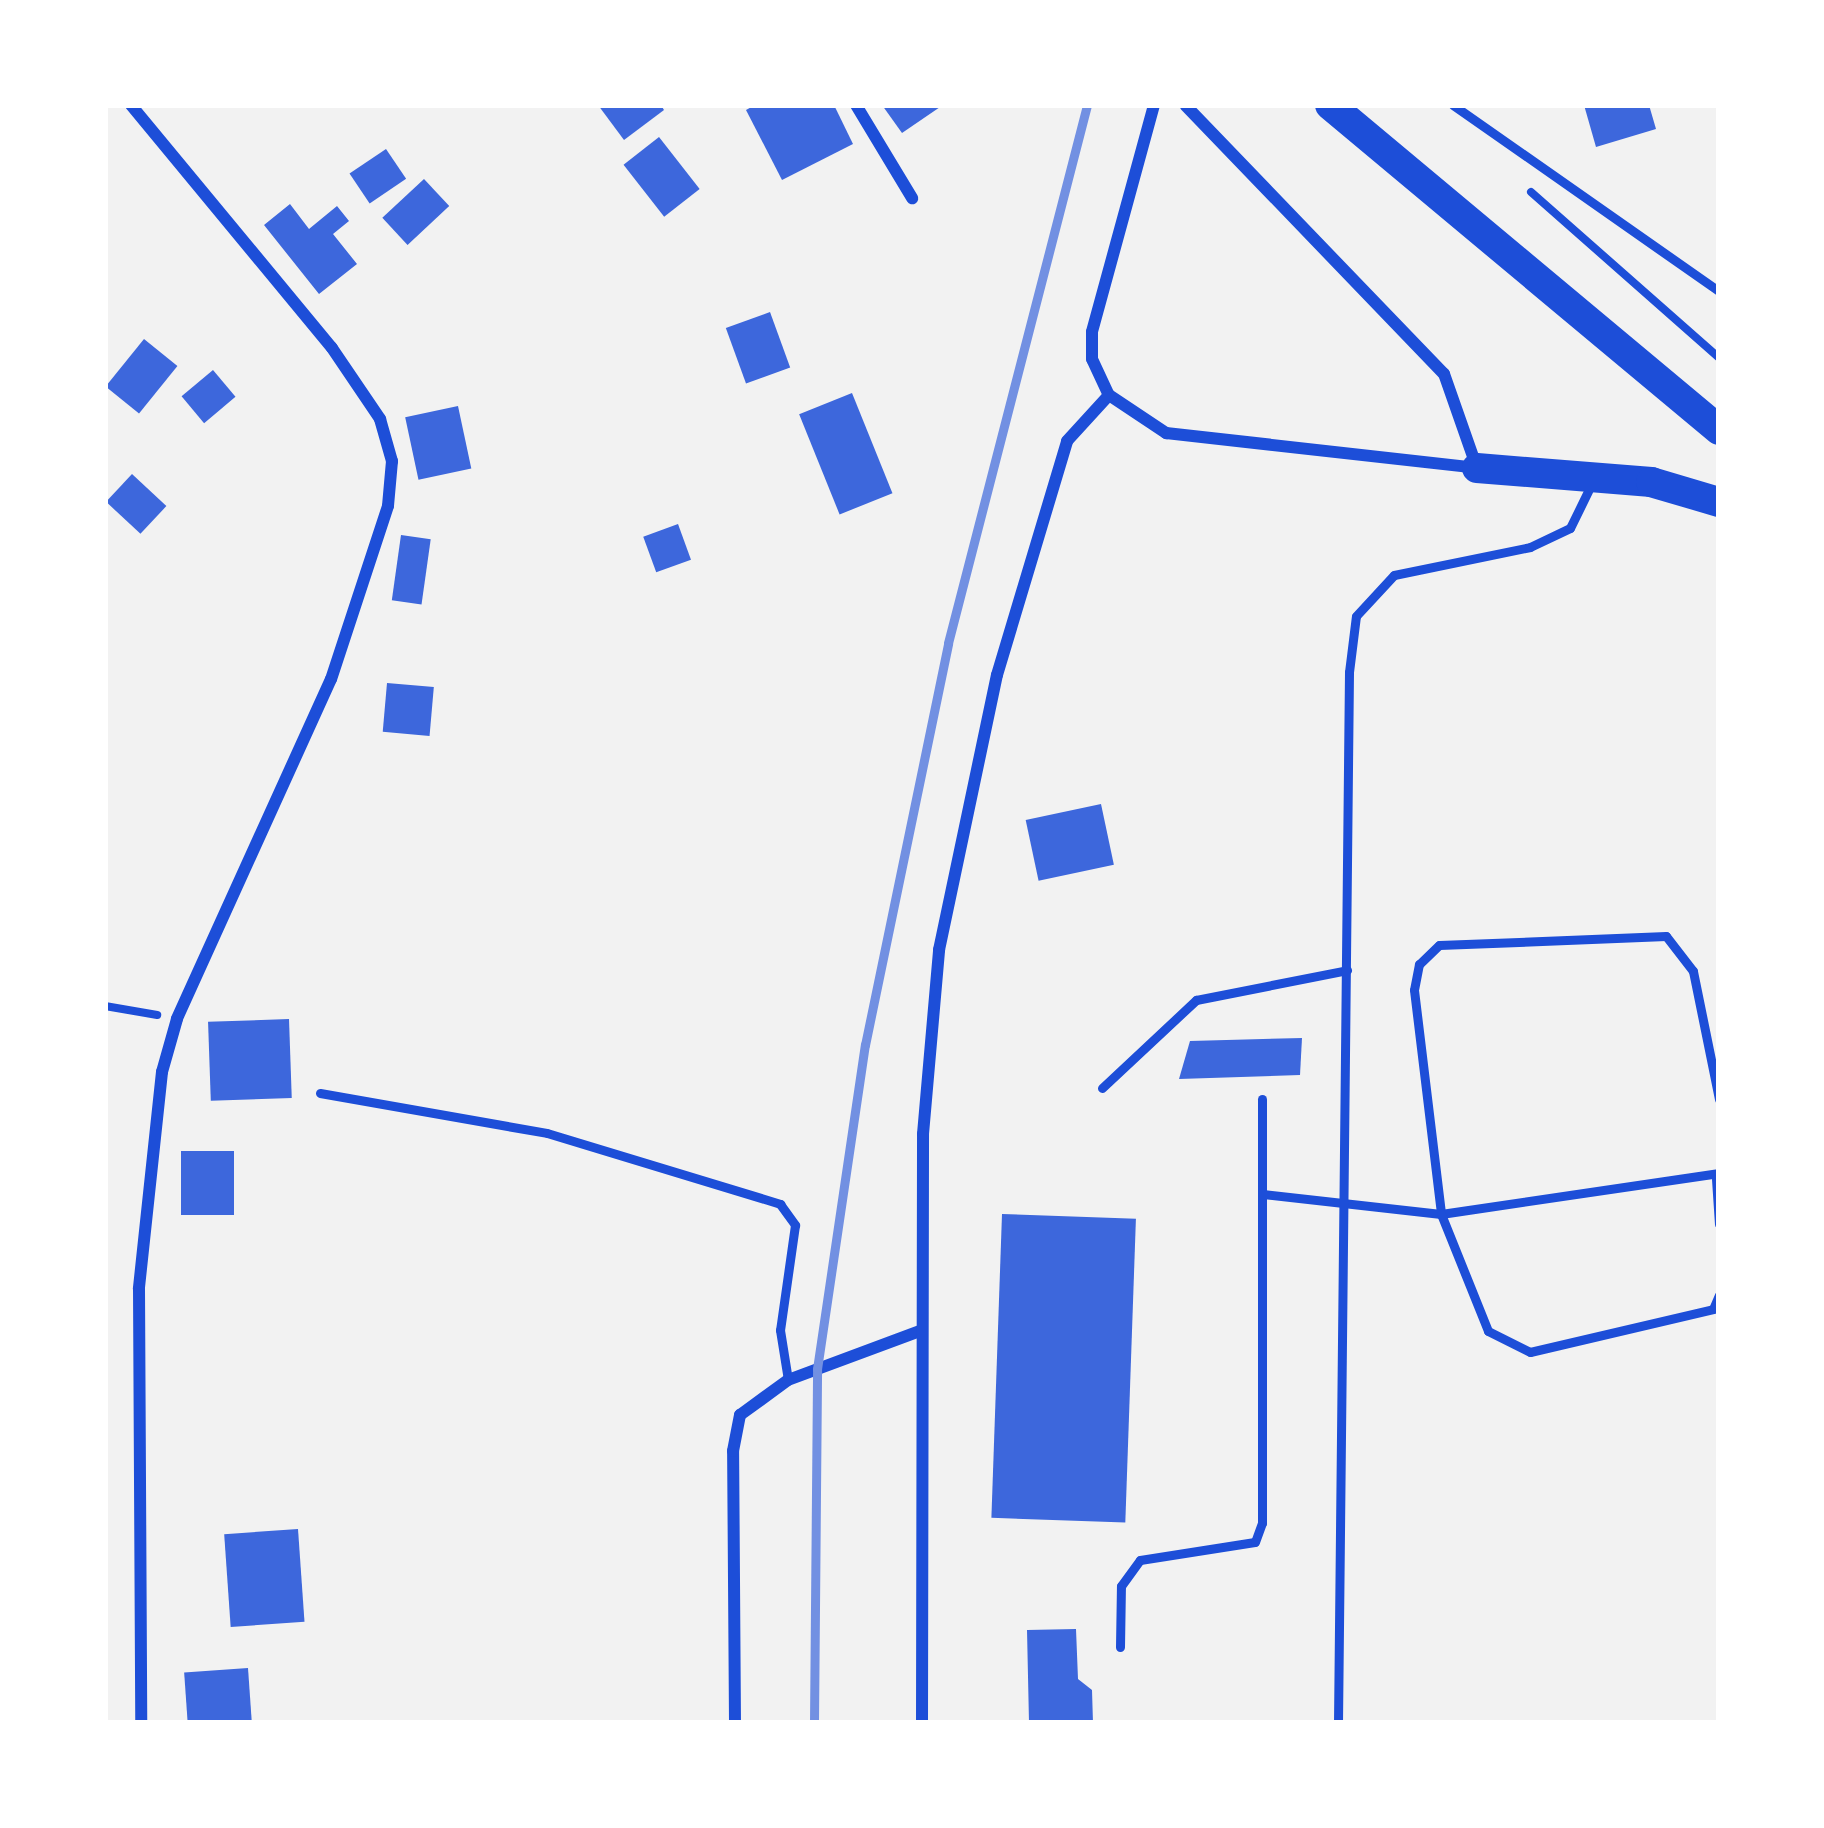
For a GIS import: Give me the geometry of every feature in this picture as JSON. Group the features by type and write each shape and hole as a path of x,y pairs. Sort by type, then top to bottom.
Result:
{"main road":[{"path":"1330,105 1719,430"},
{"path":"1477,468 1651,482 1719,502"}],"street":[{"path":"130,105 332,348 380,419 392,461 388,506 331,679 176,1019 148,1155 139,1289 141,1723"},
{"path":"856,105 912,198"},
{"path":"1154,105 1092,332 1092,359 1109,395 1166,433 1477,468 1444,374 1185,105"},
{"path":"922,1723 924,1077 956,855 997,675 1067,441 1109,395"},
{"path":"735,1723 734,1431 745,1406 788,1380 920,1331"}],"lane":[{"path":"1453,105 1719,291"},
{"path":"1338,1723 1346,970 1356,616 1394,575 1530,547 1570,528 1595,478"},
{"path":"1719,1099 1693,971 1666,936 1439,945 1419,964 1414,990 1441,1214 1488,1331 1530,1352 1713,1309 1719,1295"},
{"path":"1102,1088 1196,1000 1346,970"},
{"path":"320,1093 547,1133 780,1204 795,1226 780,1330 788,1380"},
{"path":"1120,1647 1121,1586 1140,1560 1255,1542 1262,1523 1262,1099"},
{"path":"1263,1194 1441,1214 1718,1176 1719,1224"}],"path":[{"path":"1522,183 1719,358"},
{"path":"105,1006 176,1019"}],"building":[{"path":"598,105 661,105 664,110 624,140"},
{"path":"755,105 834,105 853,144 782,180 746,110"},
{"path":"882,105 943,105 902,133"},
{"path":"1584,105 1649,105 1656,129 1596,147"},
{"path":"659,137 700,189 664,217 624,165"},
{"path":"386,149 406,179 370,203 350,174"},
{"path":"424,179 449,206 408,245 382,218"},
{"path":"290,204 309,229 337,206 349,221 333,234 357,264 319,294 264,225"},
{"path":"770,312 790,367 746,384 726,328"},
{"path":"144,339 177,366 139,413 106,386"},
{"path":"213,370 235,397 204,423 182,396"},
{"path":"852,393 892,493 840,514 799,414"},
{"path":"458,406 471,469 418,480 405,417"},
{"path":"132,474 166,506 140,534 106,502"},
{"path":"678,524 691,560 656,572 643,537"},
{"path":"401,535 431,539 422,605 392,600"},
{"path":"387,683 434,687 430,736 383,732"},
{"path":"1101,804 1114,865 1039,881 1026,820"},
{"path":"289,1019 292,1098 211,1101 208,1022"},
{"path":"1302,1038 1300,1075 1179,1079 1190,1041"},
{"path":"181,1151 234,1151 234,1215 181,1215"},
{"path":"1002,1214 1136,1219 1125,1522 991,1518"},
{"path":"298,1529 304,1622 231,1627 224,1534"},
{"path":"1076,1629 1078,1679 1092,1690 1093,1723 1029,1723 1027,1630"},
{"path":"248,1668 252,1723 188,1723 184,1672"}],"railway":[{"path":"814,1723 817,1369 865,1045 948,643 1087,105"}]}
